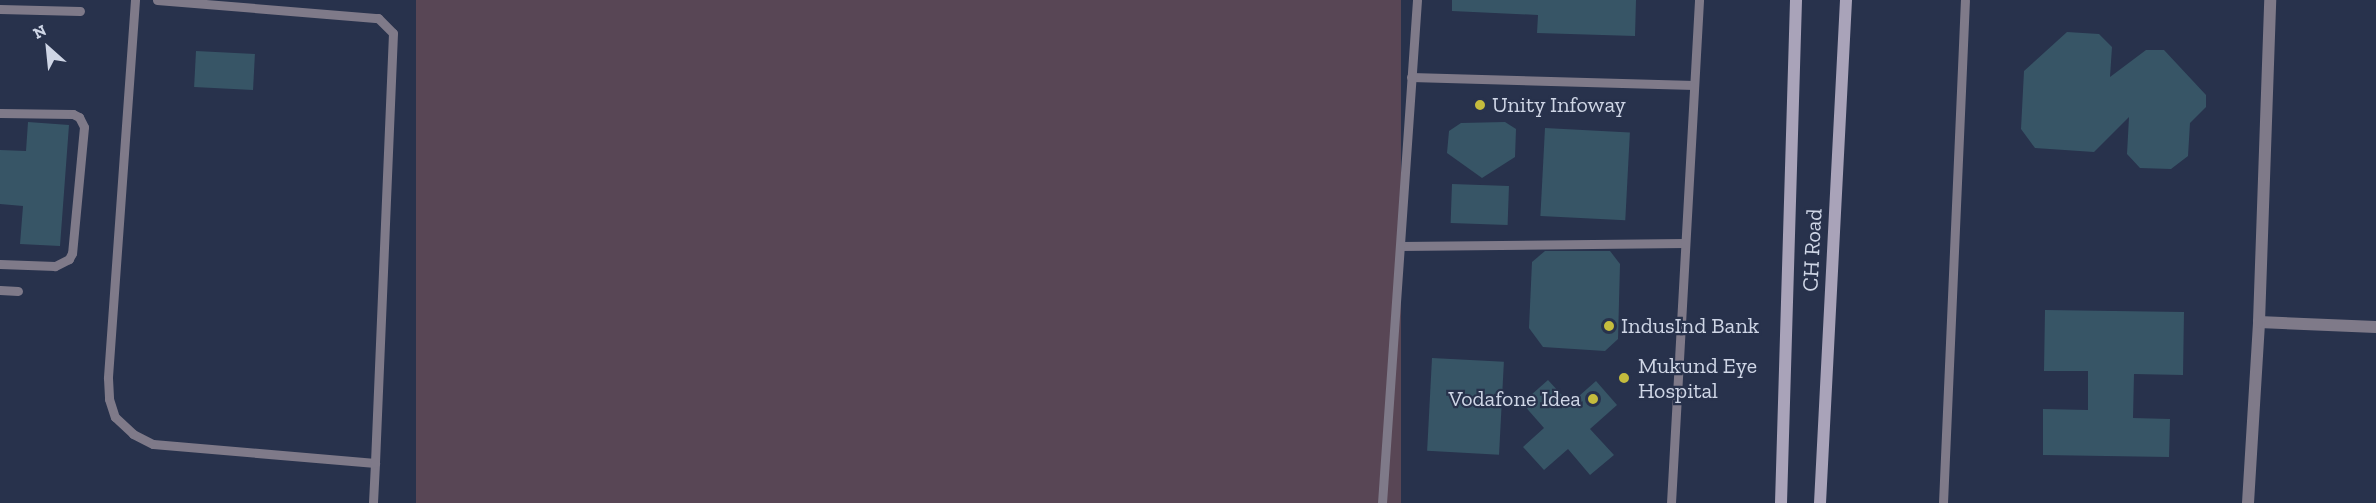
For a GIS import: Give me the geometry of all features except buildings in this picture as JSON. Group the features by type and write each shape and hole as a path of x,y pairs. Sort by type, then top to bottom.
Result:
{"street":[{"name":"CH Road","path":"1781,503 1796,0"},
{"name":"CH Road","path":"1820,503 1846,0"},
{"path":"2248,503 2259,322 2270,0"},
{"path":"2259,322 2376,327"}],"lane":[{"path":"135,0 108,378 109,399 115,417 132,434 153,444 375,463"},
{"path":"157,0 378,18 393,33 373,503"},
{"path":"1382,503 1417,0"},
{"path":"1671,503 1699,0"},
{"path":"1943,503 1965,0"},
{"path":"0,9 81,11"},
{"path":"1411,77 1694,85"},
{"path":"0,113 73,114 79,117 84,127 72,253 69,259 55,266 0,264"},
{"path":"1400,246 1686,243"},
{"path":"0,290 18,291"}],"shaded area":[{"path":"416,0 1401,0 1401,503 416,503"}],"place":[{"name":"Unity Infoway","path":"1480,105"},
{"name":"IndusInd Bank","path":"1609,326"},
{"name":"Mukund Eye Hospital","path":"1624,378"},
{"name":"Vodafone Idea","path":"1593,399"}]}
